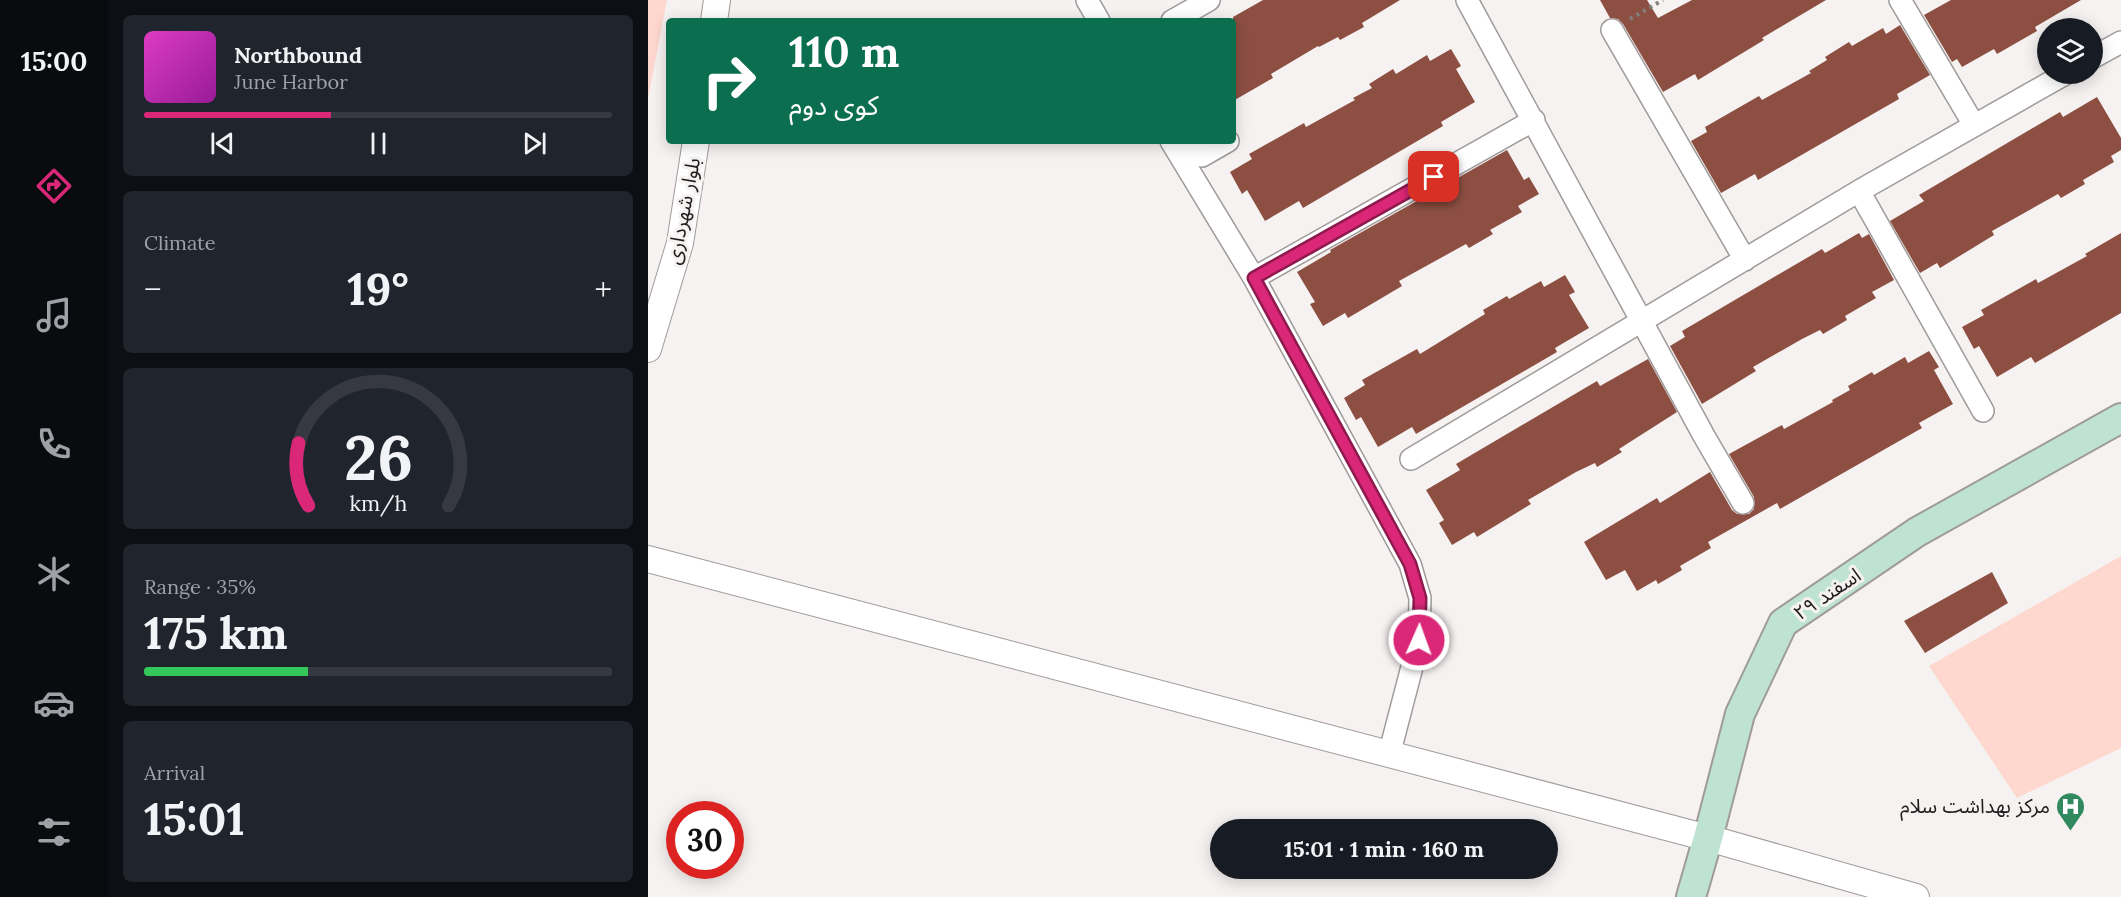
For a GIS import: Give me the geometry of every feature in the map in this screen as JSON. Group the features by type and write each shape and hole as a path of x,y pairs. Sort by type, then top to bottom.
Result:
{"main road":[{"name":"۲۹ اسفند","path":"1690,897 1708,838 1740,714 1783,623 1917,532 2121,418"}],"street":[{"path":"714,18 717,0"},
{"path":"1087,0 1097,18"},
{"path":"1177,18 1209,0"},
{"path":"1467,0 1704,436 1743,503"},
{"path":"1900,0 1974,125"},
{"path":"1612,30 1745,260"},
{"path":"2103,52 2121,42"},
{"path":"1411,459 1859,191 2047,84"},
{"path":"1254,278 1534,120"},
{"name":"بلوار شهرداری","path":"648,349 653,314 680,243 696,144"},
{"path":"1173,144 1254,278 1410,564 1420,598 1419,640 1389,755"},
{"path":"1195,144 1202,156 1223,144"},
{"path":"1859,191 1983,411"},
{"path":"648,559 1708,838 1916,897"}],"path":[{"path":"1612,30 1663,0"}],"shaded area":[{"path":"648,0 667,0 648,99"},
{"path":"2121,556 2121,748 2017,798 1929,666"}],"building":[{"path":"1263,0 1400,0 1362,23 1364,27 1340,40 1338,37 1318,46 1271,74 1273,78 1236,99 1236,18 1233,17"},
{"path":"1600,0 1647,0 1658,18 1692,0 1826,0 1698,80 1695,74 1663,92 1623,24 1618,19 1610,18"},
{"path":"1951,0 2081,0 2050,18 2037,18 2035,27 2037,31 1997,54 1994,49 1962,67 1957,59 1952,62 1924,15"},
{"path":"1900,25 1930,75 1897,94 1899,99 1758,180 1755,174 1721,193 1691,141 1707,132 1705,127 1759,96 1762,100 1811,73 1809,71 1827,60 1825,57 1849,42 1852,46 1883,28 1886,34"},
{"path":"1451,49 1461,66 1456,69 1475,102 1441,122 1443,126 1303,208 1299,201 1265,221 1247,190 1242,194 1230,172 1252,159 1249,154 1304,123 1306,127 1355,100 1353,98 1372,88 1369,84 1393,69 1396,74 1427,55 1430,61"},
{"path":"2097,97 2121,138 2121,150 2111,156 2114,162 2083,180 2085,184 2061,198 2058,194 1992,231 1994,235 1940,268 1937,263 1920,273 1890,221 1924,201 1919,195 2060,112 2063,117"},
{"path":"1507,150 1524,180 1529,177 1539,194 1518,206 1522,212 1490,230 1493,234 1469,248 1466,244 1399,281 1402,286 1348,318 1345,313 1323,326 1310,304 1315,302 1297,272 1331,252 1330,250"},
{"path":"1859,233 1862,238 1869,234 1894,280 1872,292 1876,298 1845,316 1847,320 1823,334 1820,330 1802,339 1753,367 1756,371 1702,404 1670,346 1685,337 1682,331 1822,249 1825,253"},
{"path":"2121,233 2121,313 2035,363 2031,357 1997,377 1979,346 1974,349 1962,327 1984,315 1981,310 2036,279 2038,283 2087,256 2085,254"},
{"path":"1565,275 1575,292 1569,295 1589,328 1555,348 1557,352 1416,434 1412,427 1378,447 1361,417 1356,420 1344,398 1365,385 1362,380 1417,349 1420,354 1485,314 1483,310 1507,296 1509,299 1541,281 1544,287"},
{"path":"1929,351 1939,367 1934,370 1953,404 1919,423 1922,428 1780,509 1777,503 1708,542 1711,548 1680,566 1682,570 1658,584 1656,580 1637,591 1625,570 1606,580 1584,542 1657,498 1660,503 1710,472 1732,510 1737,514 1749,514 1754,509 1754,497 1729,454 1782,425 1784,429 1833,402 1832,400 1850,390 1848,386 1872,372 1874,375 1905,357 1908,363"},
{"path":"1648,359 1677,412 1619,449 1622,452 1597,467 1595,463 1576,472 1528,500 1531,504 1477,537 1474,532 1452,545 1439,523 1444,520 1426,490 1460,470 1456,464 1597,381 1600,386"},
{"path":"1992,572 2008,603 1925,653 1904,621"}],"place":[{"name":"مرکز بهداشت سلام","path":"2071,832"}],"route":[{"path":"1419,640 1420,598 1410,564 1254,278 1434,177"}]}
